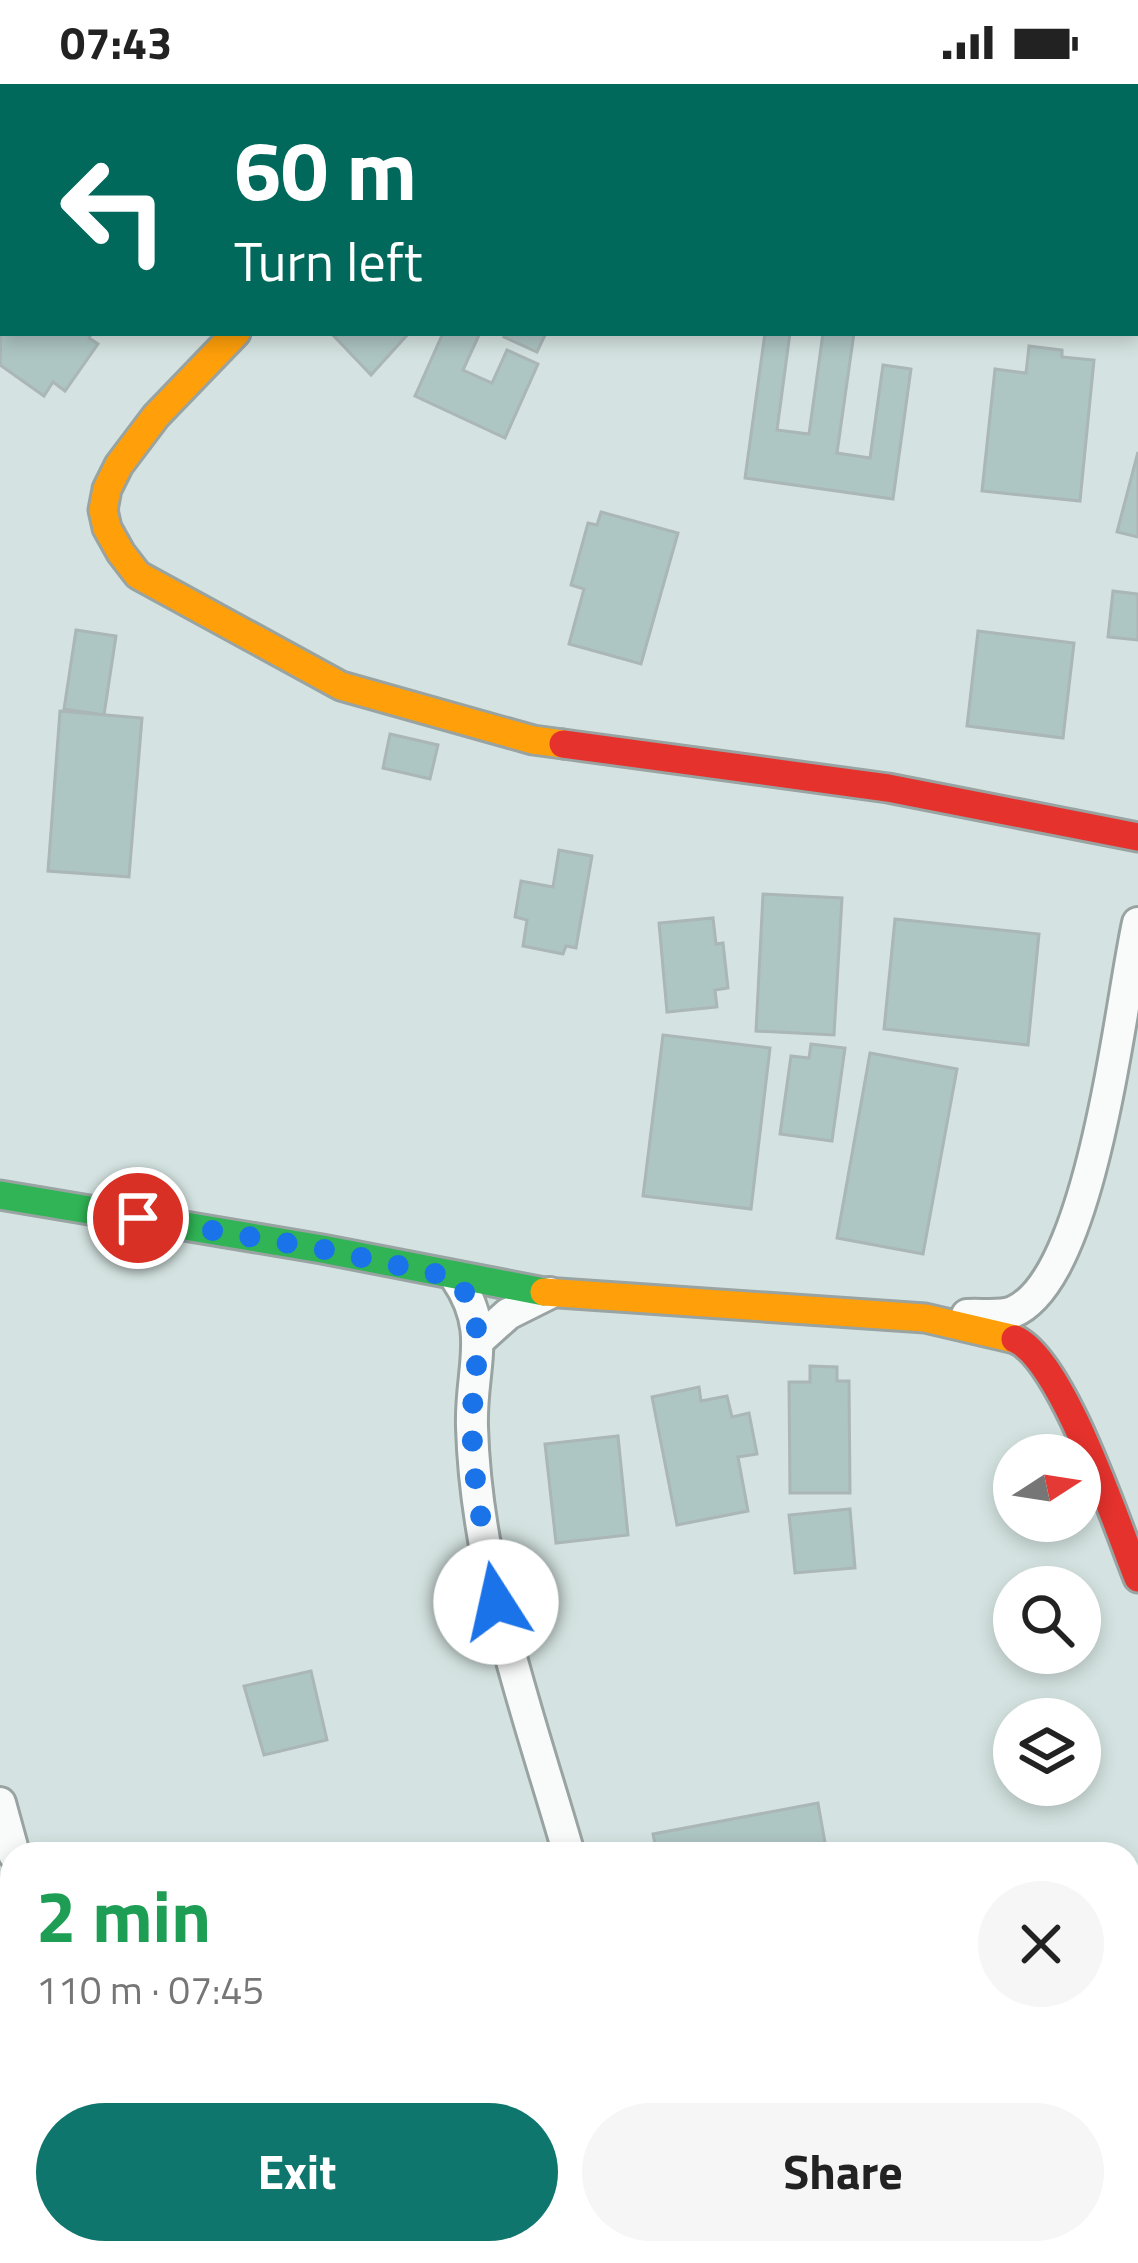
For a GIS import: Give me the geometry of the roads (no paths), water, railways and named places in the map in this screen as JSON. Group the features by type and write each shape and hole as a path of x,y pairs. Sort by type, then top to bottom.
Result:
{"street":[{"path":"233,336 128,449 111,476 103,512 115,544 138,575 341,686 532,740 888,788 1138,837"},
{"path":"925,1318 1013,1312 1034,1294 1058,1261 1073,1232 1091,1164 1117,1050 1138,923"},
{"path":"0,1195 550,1293 967,1324 1026,1344 1058,1384 1138,1578"},
{"path":"456,1278 476,1315 479,1340 472,1423 477,1495 496,1602 565,1842"},
{"path":"479,1340 508,1314 550,1293"},
{"path":"0,1803 11,1842"}]}
